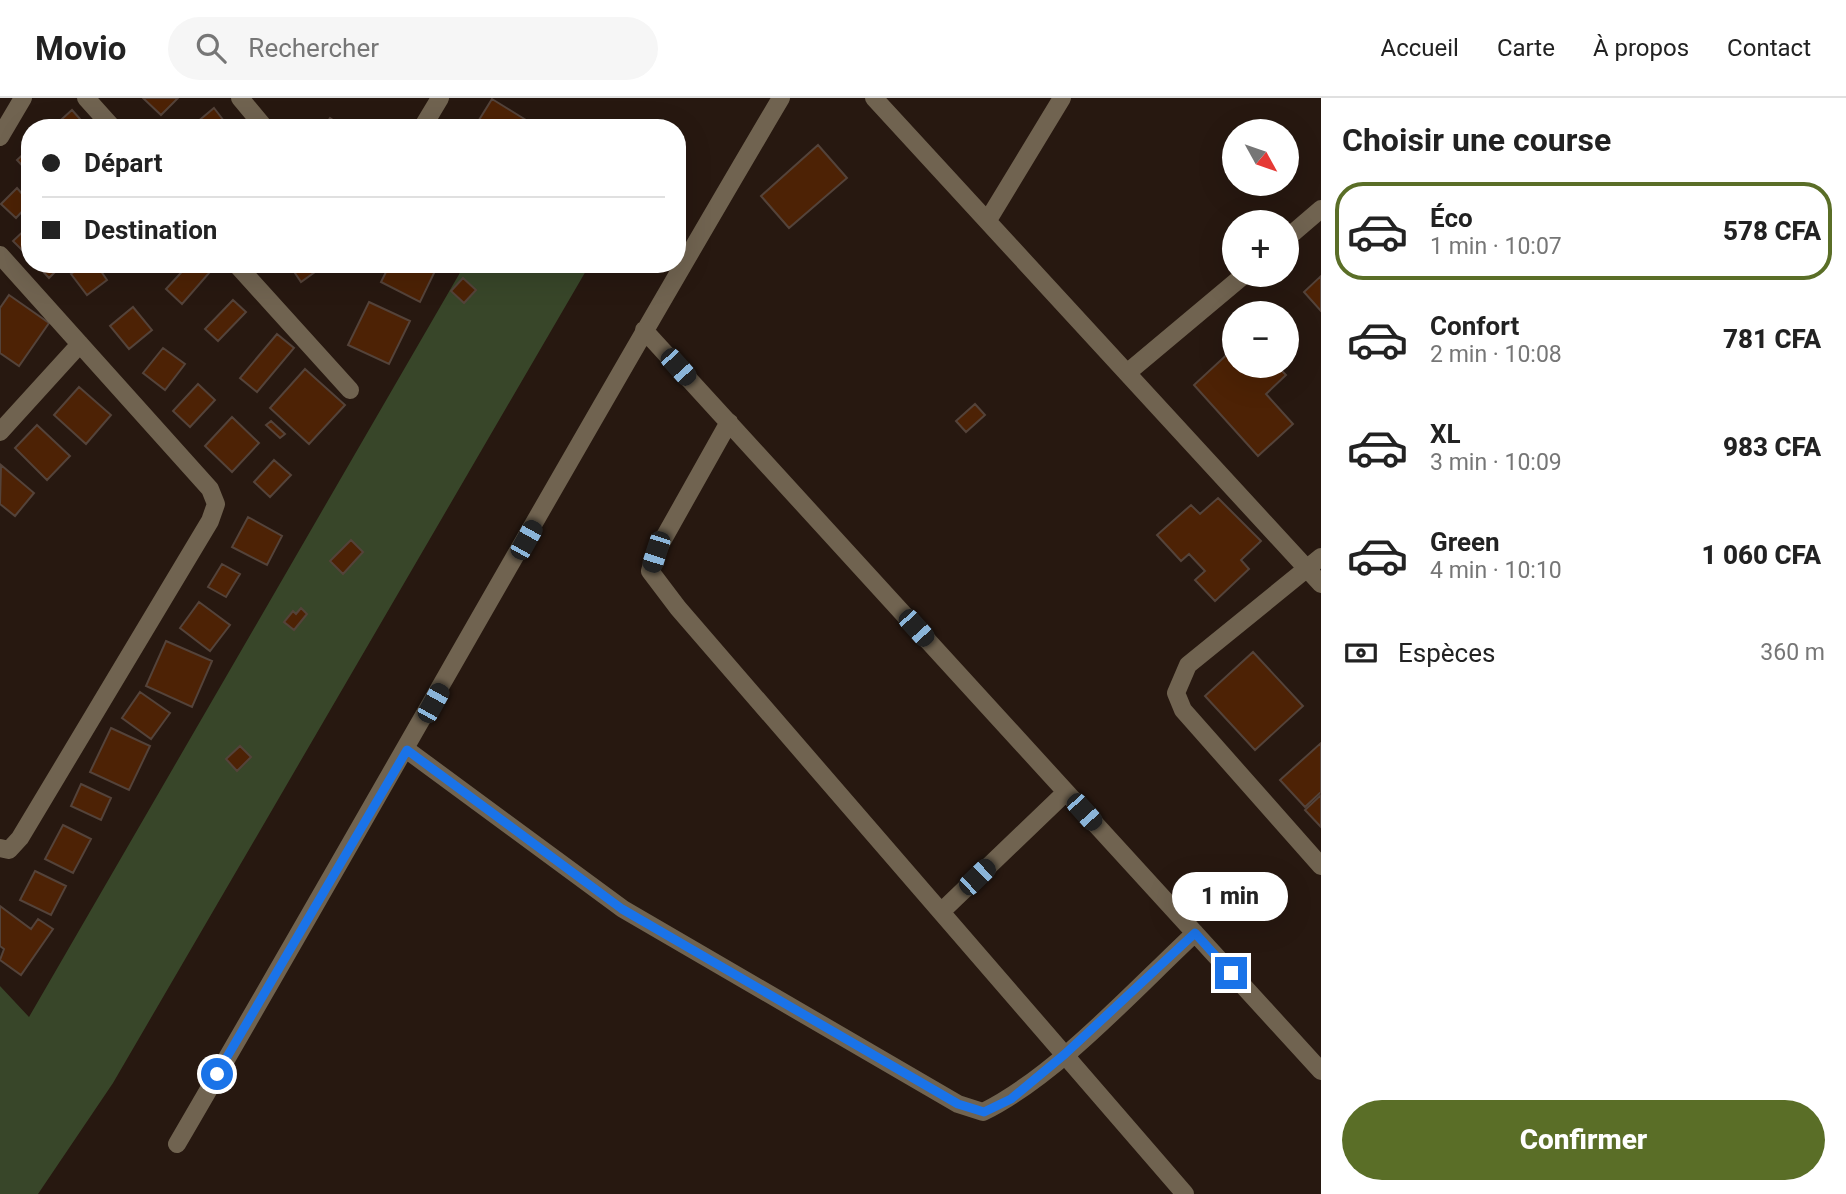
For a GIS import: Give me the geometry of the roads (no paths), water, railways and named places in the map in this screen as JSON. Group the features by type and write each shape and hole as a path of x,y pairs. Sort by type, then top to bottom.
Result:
{"street":[{"path":"0,136 23,98"},
{"path":"86,98 105,119"},
{"path":"240,98 258,119"},
{"path":"427,119 440,98"},
{"path":"686,259 781,98"},
{"path":"874,98 1127,373 1314,563 1321,584"},
{"path":"988,220 1062,98"},
{"path":"1299,228 1321,209"},
{"path":"0,255 210,489 216,504 210,521 20,838 9,850 0,848"},
{"path":"244,273 350,390"},
{"path":"177,1143 407,750 678,273"},
{"path":"1127,373 1230,287"},
{"path":"644,330 1321,1071"},
{"path":"0,432 80,344"},
{"path":"729,422 656,552 650,571 678,608 1185,1194"},
{"path":"1314,563 1188,665 1176,693 1183,710 1321,866"},
{"path":"407,750 622,909 958,1104 984,1112 1011,1099 1065,1054 1195,933"},
{"path":"942,911 1066,792"}]}
